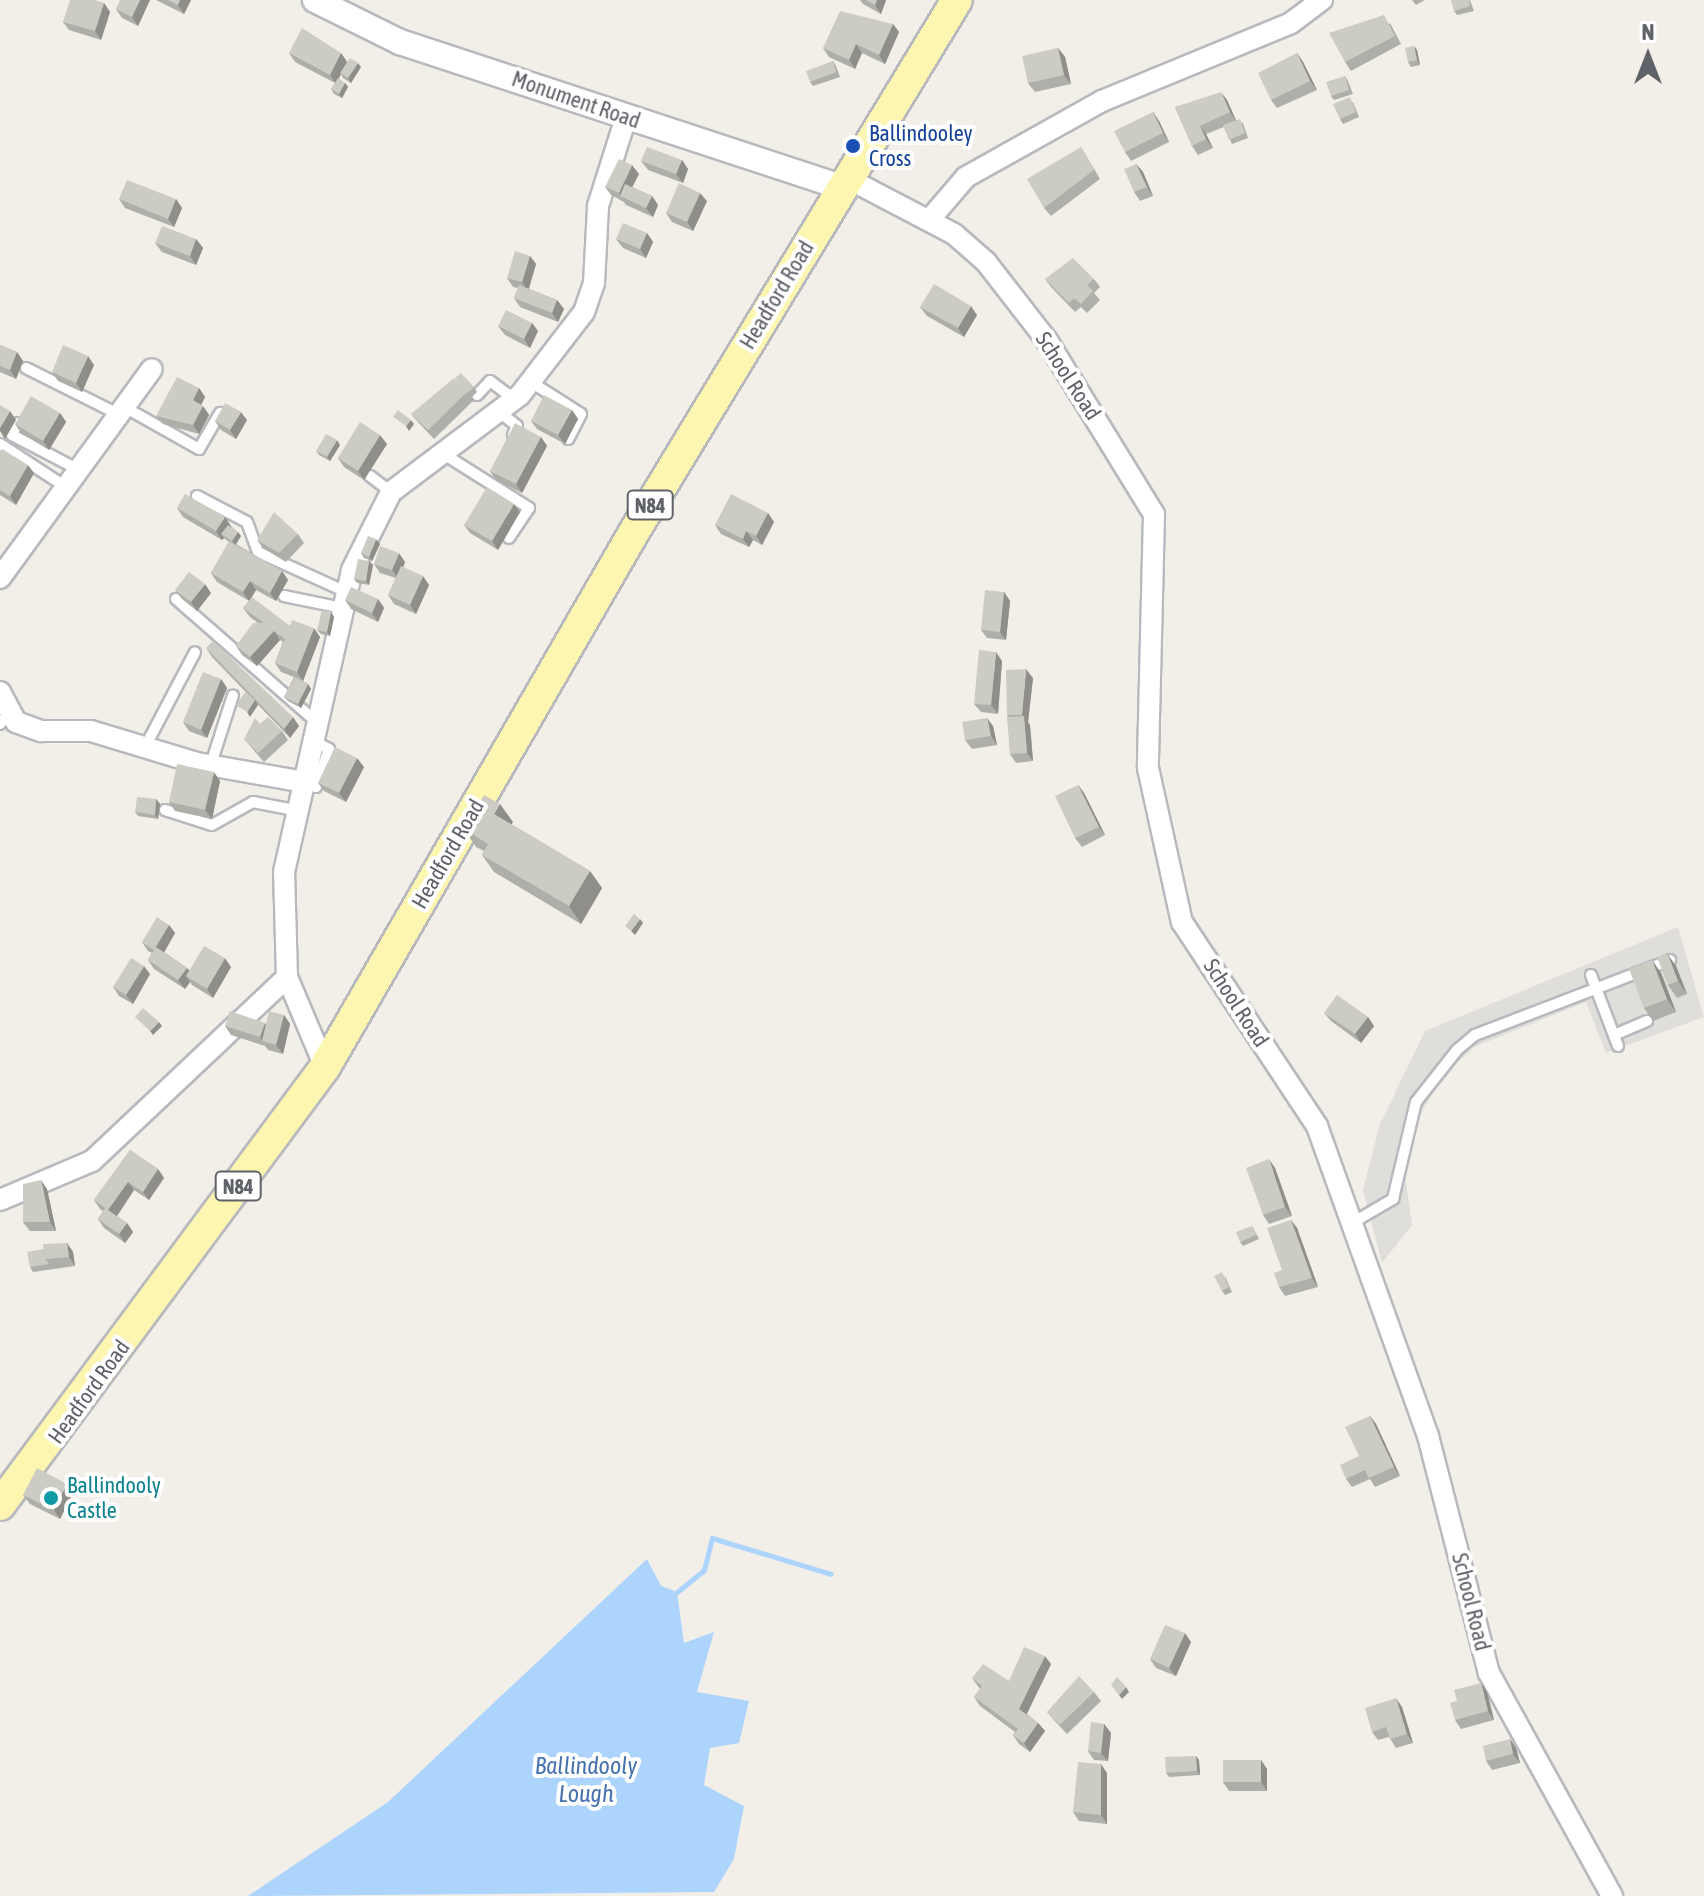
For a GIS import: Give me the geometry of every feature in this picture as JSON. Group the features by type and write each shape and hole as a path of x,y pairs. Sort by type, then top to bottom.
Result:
{"main road":[{"name":"N84","path":"846,179 957,0"},
{"name":"Headford Road","path":"0,1505 325,1067 846,179"}],"street":[{"path":"930,219 966,177 1007,154 1102,101 1291,23 1322,0"},
{"name":"Monument Road","path":"318,1 400,42 626,117 846,179"},
{"path":"325,1067 287,977 284,872 299,781 344,600 391,492 506,405 531,382 584,312 594,283 598,206 626,117"},
{"name":"School Road","path":"846,179 930,219 986,262 1048,342 1154,514 1148,768 1182,922 1317,1126 1411,1389 1489,1673 1612,1896"},
{"path":"0,578 69,476 123,412 152,369"},
{"path":"0,692 5,718 41,731 91,731 211,764 299,781"},
{"path":"0,1200 92,1161 287,977"}],"lane":[{"path":"26,368 199,449 221,410"},
{"path":"477,395 490,381 517,426 504,451"},
{"path":"531,382 581,414 568,439"},
{"path":"18,423 12,435 69,476"},
{"path":"0,444 69,476"},
{"path":"442,453 529,508 509,538"},
{"path":"370,476 391,492"},
{"path":"197,496 247,522 258,552 344,600"},
{"path":"284,596 344,600"},
{"path":"176,599 312,730"},
{"path":"145,747 195,652"},
{"path":"211,764 233,695"},
{"path":"165,810 212,825 253,802 294,810"},
{"path":"1352,1223 1393,1199 1416,1102 1457,1050 1475,1035 1671,960"},
{"path":"1591,975 1616,1040 1647,1021"}],"shaded area":[{"path":"1678,927 1704,1017 1606,1053 1586,1002 1474,1047 1438,1081 1416,1124 1404,1168 1412,1225 1382,1263 1363,1190 1380,1124 1425,1031"}],"water":[{"name":"Ballindooly Lough","path":"647,1559 661,1586 677,1592 684,1643 714,1632 697,1692 749,1701 739,1743 710,1748 704,1785 744,1806 734,1859 714,1892 248,1896 388,1802"}],"building":[{"path":"70,0 104,3 95,31 63,22"},
{"path":"120,0 140,0 132,17 116,9"},
{"path":"1451,0 1469,0 1470,6 1454,11"},
{"path":"840,11 893,24 879,55 856,44 849,60 823,48"},
{"path":"1384,15 1395,36 1345,62 1329,33"},
{"path":"302,28 341,53 330,75 289,53"},
{"path":"1414,46 1417,60 1408,62 1405,48"},
{"path":"1058,48 1064,75 1028,83 1022,56"},
{"path":"1297,53 1310,81 1271,100 1258,73"},
{"path":"350,58 358,63 348,78 340,73"},
{"path":"833,61 836,72 810,82 806,71"},
{"path":"1345,76 1349,90 1331,96 1326,82"},
{"path":"338,78 345,83 339,94 331,89"},
{"path":"1221,92 1230,112 1200,126 1206,139 1192,146 1175,107"},
{"path":"1350,97 1356,112 1340,119 1333,104"},
{"path":"1153,112 1163,133 1125,152 1114,131"},
{"path":"1240,119 1245,133 1229,140 1223,125"},
{"path":"647,147 682,160 676,174 641,161"},
{"path":"1081,147 1094,170 1044,208 1027,179"},
{"path":"619,159 632,165 619,193 605,187"},
{"path":"1136,164 1147,187 1134,192 1124,169"},
{"path":"127,180 176,199 168,219 119,199"},
{"path":"679,183 700,193 687,222 666,213"},
{"path":"625,184 652,196 646,208 620,196"},
{"path":"623,223 647,233 640,249 616,239"},
{"path":"162,226 196,239 190,256 155,243"},
{"path":"515,251 530,256 522,282 507,278"},
{"path":"1073,258 1094,279 1087,285 1093,291 1081,304 1074,298 1069,303 1045,279"},
{"path":"934,284 971,306 958,328 920,307"},
{"path":"519,285 557,300 552,313 514,298"},
{"path":"506,310 532,323 524,339 498,326"},
{"path":"0,345 17,352 10,370 0,366"},
{"path":"63,345 88,356 76,383 52,372"},
{"path":"461,373 474,387 468,393 455,378"},
{"path":"177,377 199,388 193,400 203,406 193,425 156,416"},
{"path":"454,378 468,391 428,430 411,414"},
{"path":"544,395 572,410 558,435 531,421"},
{"path":"31,396 60,413 43,441 15,424"},
{"path":"225,403 241,412 230,430 215,421"},
{"path":"0,405 10,411 0,428"},
{"path":"398,410 411,420 406,426 393,417"},
{"path":"360,422 380,435 358,471 338,458"},
{"path":"515,423 541,437 516,484 490,471"},
{"path":"326,434 337,440 327,457 316,451"},
{"path":"2,449 28,465 10,496 0,490"},
{"path":"487,487 514,504 492,541 464,525"},
{"path":"185,494 225,517 216,531 177,508"},
{"path":"731,494 768,513 756,536 746,531 743,539 715,525"},
{"path":"274,512 298,534 279,553 257,540"},
{"path":"228,525 238,532 232,541 221,534"},
{"path":"368,536 376,539 369,557 361,553"},
{"path":"229,541 282,571 270,593 250,581 243,592 211,573"},
{"path":"380,546 399,553 392,570 374,564"},
{"path":"358,559 369,561 366,581 354,579"},
{"path":"401,566 423,576 410,605 388,595"},
{"path":"189,572 205,584 191,602 175,590"},
{"path":"351,587 378,599 372,613 345,600"},
{"path":"985,590 1004,592 1000,632 981,630"},
{"path":"252,597 290,626 292,620 314,628 297,672 275,663 285,639 274,631 250,657 236,646 253,623 264,623 243,608"},
{"path":"322,610 331,612 327,632 317,630"},
{"path":"213,641 293,717 284,729 206,648"},
{"path":"979,650 996,652 991,705 974,704"},
{"path":"1026,669 1022,715 1007,715 1006,670"},
{"path":"203,672 221,679 201,730 183,722"},
{"path":"295,677 308,684 298,704 284,697"},
{"path":"245,692 255,700 247,712 236,705"},
{"path":"1024,716 1027,753 1010,754 1007,717"},
{"path":"268,717 282,731 258,753 244,739 255,718 260,724"},
{"path":"987,718 991,736 965,740 962,722"},
{"path":"335,747 357,758 339,793 318,783"},
{"path":"177,764 214,772 205,810 169,802"},
{"path":"1078,785 1099,827 1075,838 1055,796"},
{"path":"484,795 500,804 494,814 590,871 569,906 482,855 488,844 464,829"},
{"path":"137,797 156,799 155,815 135,812"},
{"path":"634,914 640,919 631,931 625,926"},
{"path":"157,917 169,925 154,950 142,942"},
{"path":"204,946 225,958 207,989 186,976"},
{"path":"156,947 187,968 178,980 148,960"},
{"path":"1667,953 1678,981 1668,985 1657,957"},
{"path":"131,958 144,966 126,995 113,987"},
{"path":"1652,960 1667,999 1644,1008 1629,969"},
{"path":"1337,995 1368,1017 1355,1034 1324,1013"},
{"path":"143,1008 159,1022 150,1031 135,1017"},
{"path":"230,1011 265,1023 260,1037 225,1026"},
{"path":"269,1011 284,1015 276,1045 262,1041"},
{"path":"130,1150 158,1169 143,1192 128,1182 108,1210 127,1223 119,1234 98,1219 105,1208 94,1200"},
{"path":"1269,1159 1285,1207 1263,1215 1246,1168"},
{"path":"41,1180 50,1222 23,1222 23,1184"},
{"path":"1291,1220 1312,1278 1279,1287 1274,1273 1282,1270 1267,1228"},
{"path":"1252,1226 1256,1235 1240,1242 1236,1232"},
{"path":"67,1243 69,1257 45,1259 43,1244"},
{"path":"44,1249 49,1264 30,1267 27,1252"},
{"path":"1222,1272 1229,1287 1222,1291 1214,1276"},
{"path":"1370,1416 1394,1467 1369,1478 1365,1470 1346,1479 1340,1465 1359,1456 1345,1427"},
{"path":"37,1468 67,1484 54,1510 23,1495"},
{"path":"1165,1625 1185,1633 1169,1668 1150,1659"},
{"path":"1024,1647 1045,1656 1019,1709 1038,1723 1024,1743 1013,1735 1018,1729 974,1697 982,1686 972,1678 983,1664 1009,1681"},
{"path":"1079,1676 1094,1692 1060,1725 1047,1712"},
{"path":"1117,1677 1126,1687 1119,1695 1111,1685"},
{"path":"1481,1683 1488,1711 1455,1720 1450,1703 1457,1701 1454,1690"},
{"path":"1396,1698 1407,1734 1390,1739 1386,1727 1372,1732 1365,1708"},
{"path":"1091,1722 1104,1724 1101,1753 1088,1751"},
{"path":"1510,1739 1513,1754 1486,1761 1483,1746"},
{"path":"1196,1756 1197,1771 1166,1773 1165,1757"},
{"path":"1223,1760 1261,1760 1261,1782 1223,1782"},
{"path":"1078,1762 1101,1764 1101,1815 1073,1812"}],"waterway":[{"path":"677,1592 704,1570 712,1538 831,1574"}],"place":[{"name":"Ballindooley Cross","path":"853,146"},
{"name":"Ballindooly Castle","path":"51,1498"}]}
